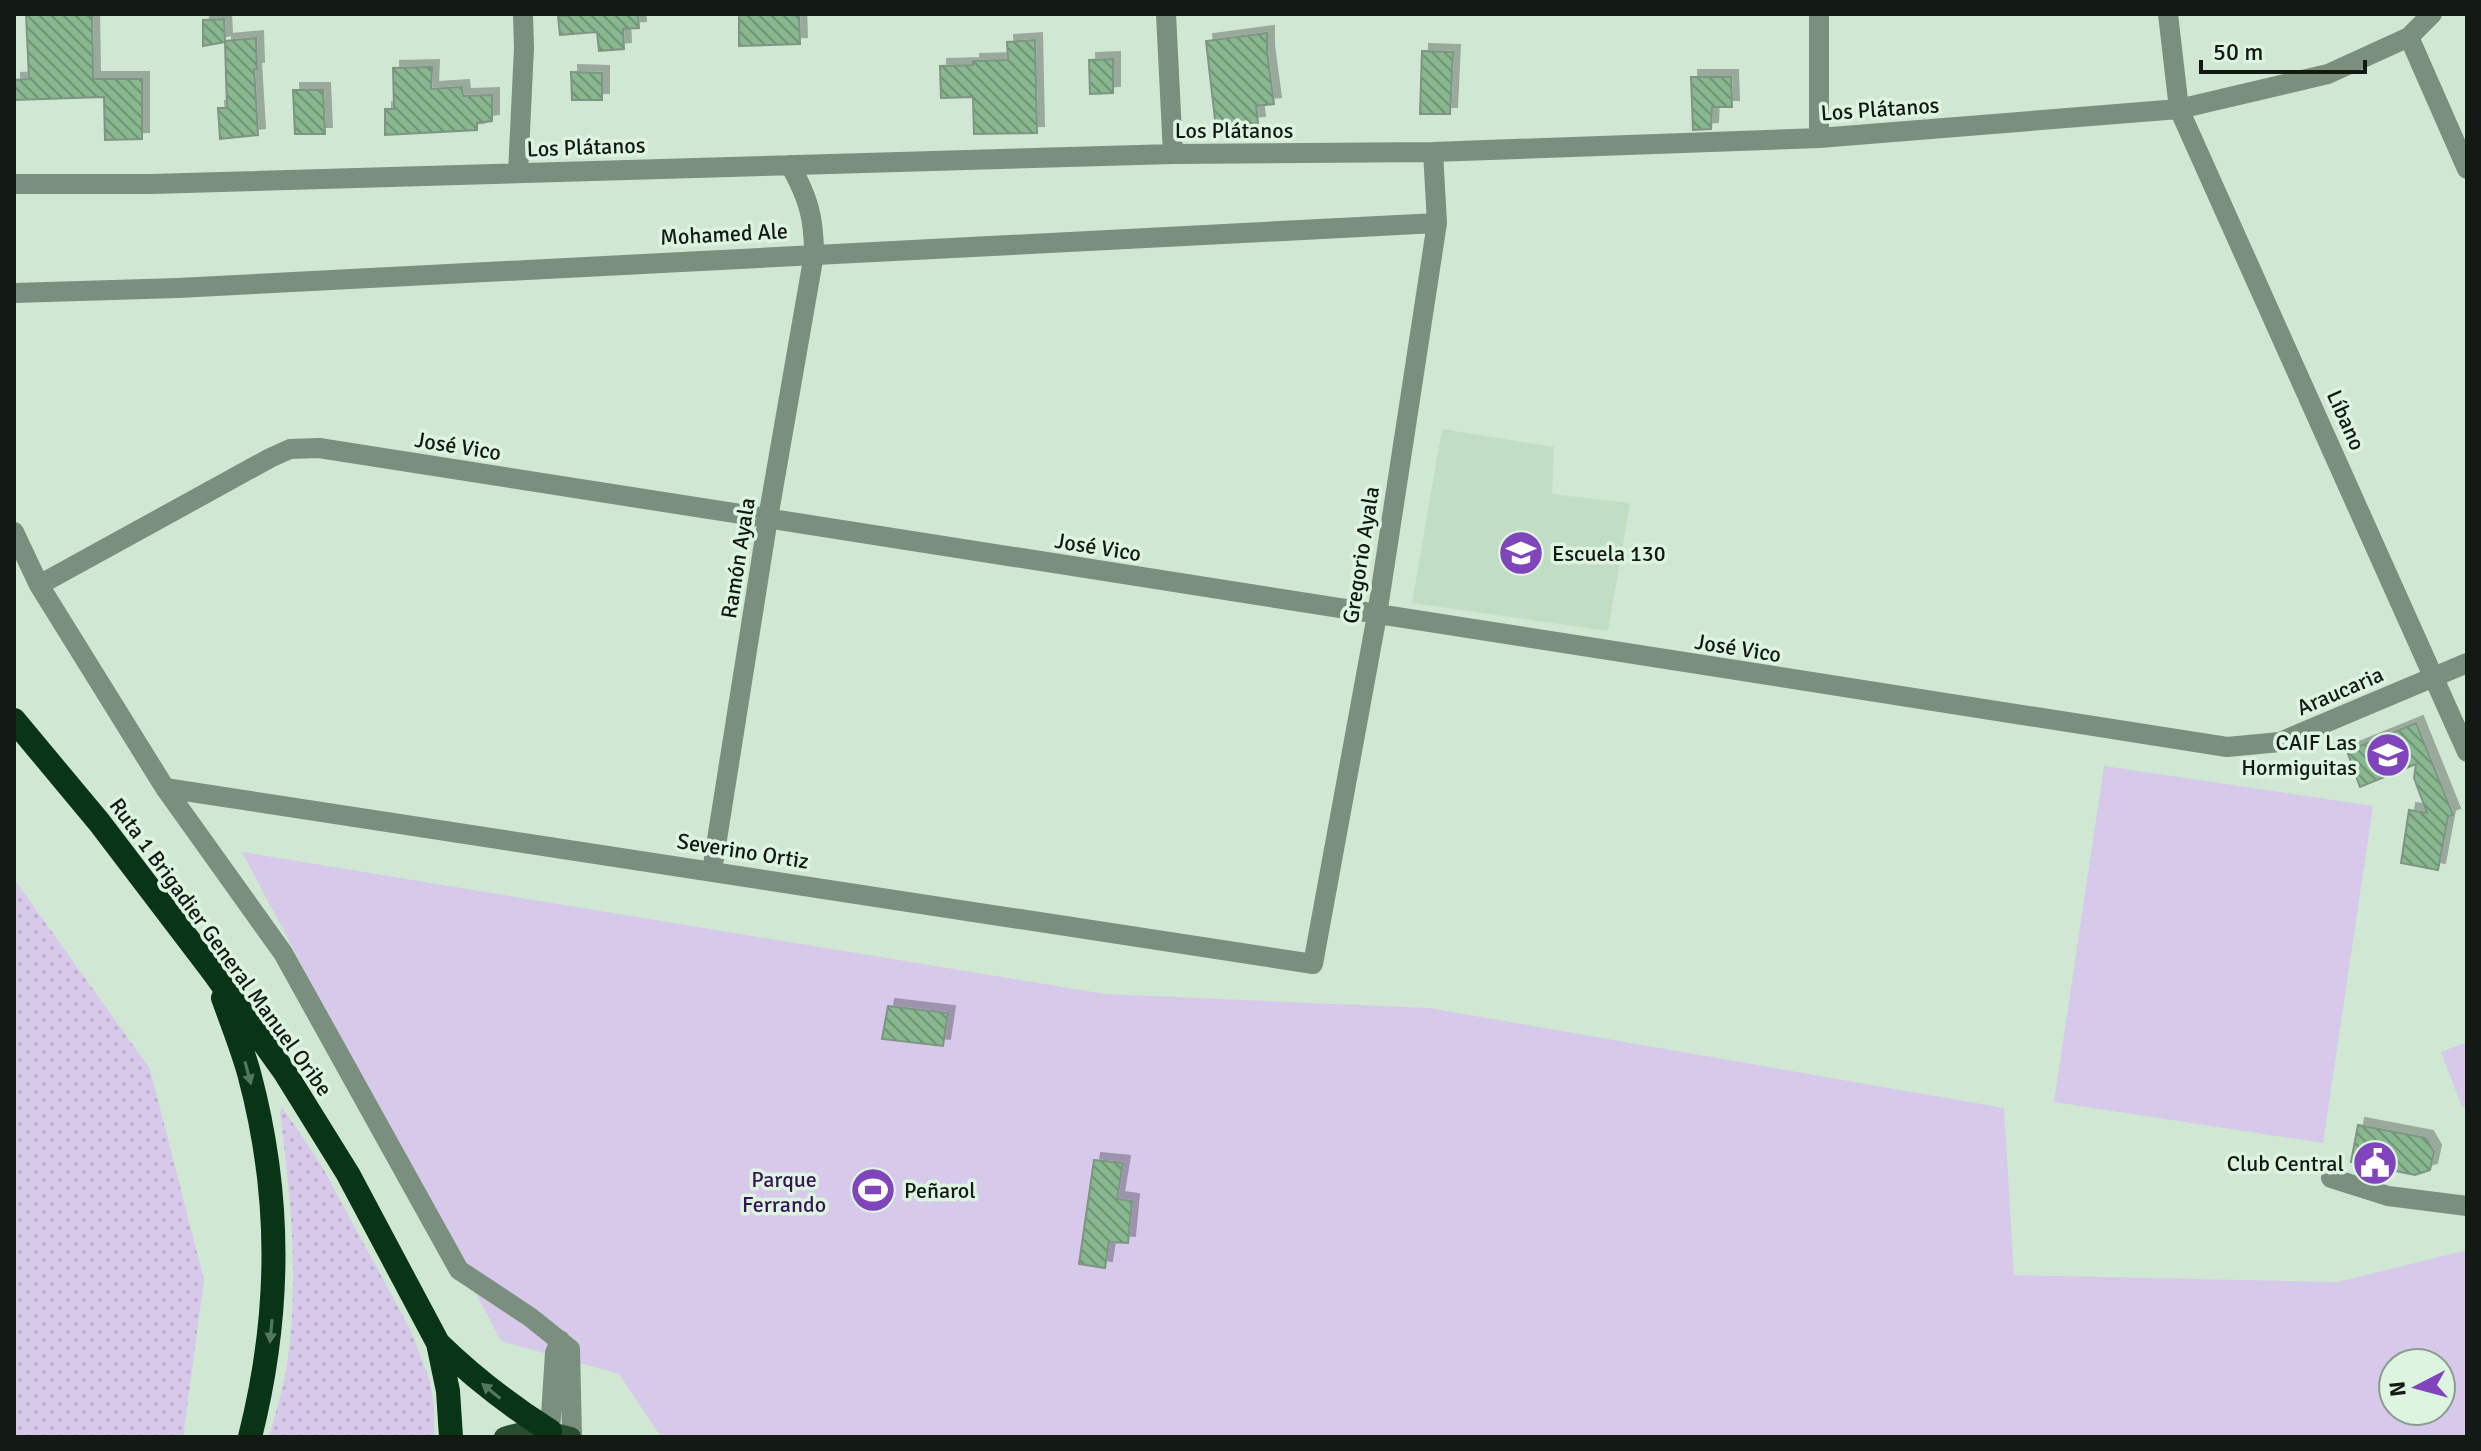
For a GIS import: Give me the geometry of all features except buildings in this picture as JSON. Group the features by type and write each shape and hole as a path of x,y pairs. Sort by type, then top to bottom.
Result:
{"highway":[{"name":"Ruta 1 Brigadier General Manuel Oribe","path":"14,720 99,822 214,973 284,1071 348,1174 438,1343 448,1391 451,1437"},
{"path":"214,973 249,1072 272,1193 274,1290 270,1346 250,1437"},
{"name":"Ruta 1 Brigadier General Manuel Oribe","path":"438,1343 510,1406 564,1435"}],"main road":[{"path":"504,1437 522,1431 564,1435"}],"street":[{"path":"518,173 523,14"},
{"path":"1166,14 1173,154"},
{"path":"1819,14 1819,138"},
{"name":"Líbano","path":"2168,14 2179,109 2467,752"},
{"name":"Los Plátanos","path":"14,184 151,184 1173,154 1433,152 1819,138 2179,109 2328,74 2409,37 2432,14"},
{"path":"2409,37 2467,169"},
{"name":"Gregorio Ayala","path":"1313,964 1377,615 1437,223 1433,152"},
{"name":"Ramón Ayala","path":"712,871 814,254 814,224 806,194 790,165"},
{"name":"Mohamed Ale","path":"14,293 178,288 1437,223"},
{"name":"José Vico","path":"39,585 290,449 319,448 2180,741"},
{"path":"14,532 39,585 165,788 283,953 459,1270 560,1340 555,1353 564,1435"},
{"name":"Araucaria","path":"2180,741 2227,747 2280,742 2467,663"},
{"name":"Severino Ortiz","path":"165,788 1313,964"},
{"path":"2331,1178 2388,1196 2467,1206"}],"shaded area":[{"name":"Escuela 130","path":"1442,429 1554,447 1552,494 1630,503 1608,631 1412,603"}],"green space":[{"path":"2104,766 2373,806 2323,1143 2054,1102"},
{"name":"Parque Ferrando","path":"242,852 1105,994 1429,1008 2004,1108 2014,1275 2337,1282 2467,1250 2467,1437 661,1437 619,1374 501,1341"},
{"path":"14,879 150,1069 204,1280 183,1437 14,1437"},
{"path":"2467,1042 2467,1105 2462,1107 2441,1052"},
{"path":"282,1107 320,1163 411,1331 430,1381 434,1437 269,1437 286,1371 293,1306 292,1242"}],"place":[{"name":"Escuela 130","path":"1521,553"},
{"name":"CAIF Las Hormiguitas","path":"2388,755"},
{"name":"Club Central","path":"2375,1163"},
{"name":"Peñarol","path":"873,1190"}]}
